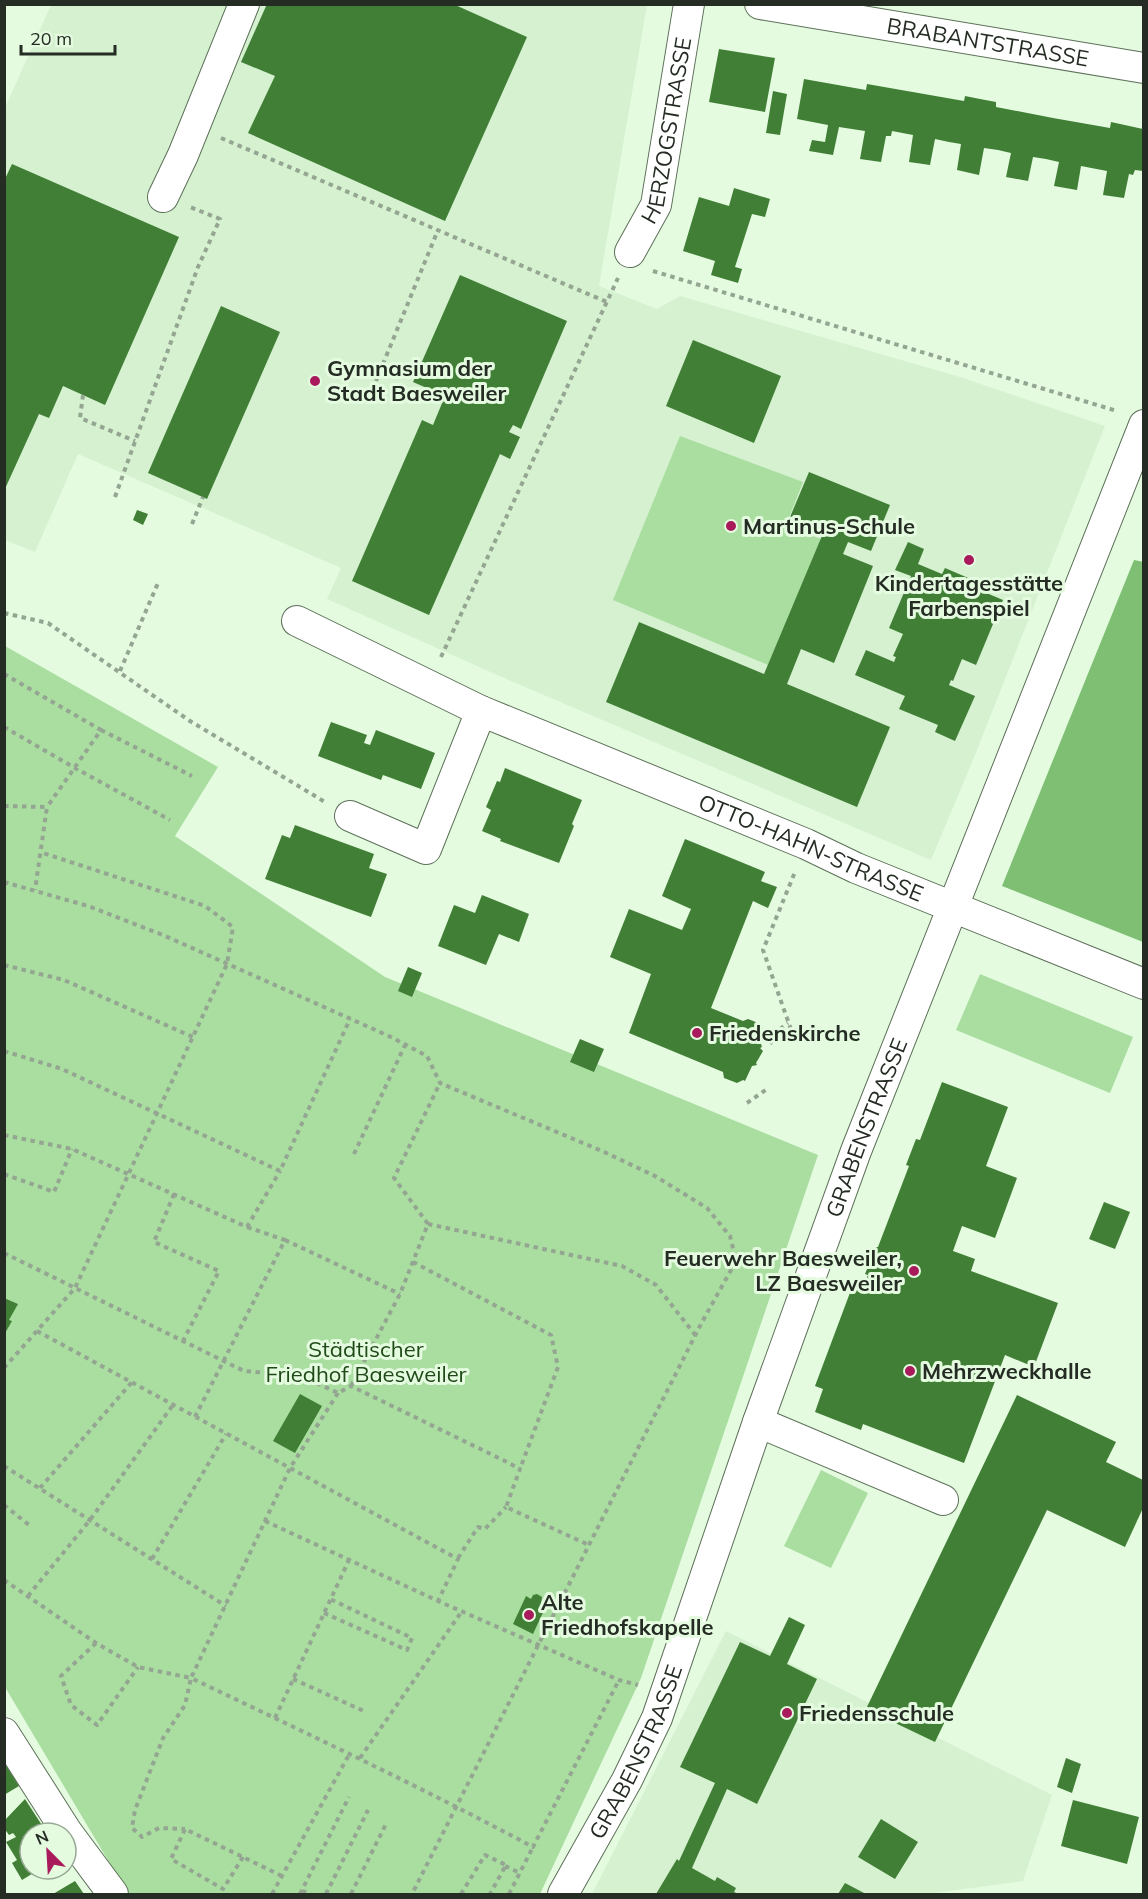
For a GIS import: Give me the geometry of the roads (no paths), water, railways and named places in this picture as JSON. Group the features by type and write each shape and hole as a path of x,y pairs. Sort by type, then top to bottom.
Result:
{"street":[{"path":"163,197 194,128 244,4"},
{"name":"HERZOGSTRASSE","path":"627,257 656,205 689,4"},
{"name":"BRABANTSTRASSE","path":"760,4 1143,68"},
{"name":"GRABENSTRASSE","path":"563,1894 627,1780 657,1718 758,1422 856,1152 954,907 1132,419"},
{"name":"OTTO-HAHN-STRASSE","path":"297,621 481,711 806,844 856,868 1143,984"},
{"path":"350,816 426,849 481,711"},
{"path":"758,1422 943,1500"},
{"path":"4,1733 67,1832 113,1894"}],"place":[{"name":"Gymnasium der Stadt Baesweiler","path":"315,381"},
{"name":"Martinus-Schule","path":"731,526"},
{"name":"Kindertagesstätte Farbenspiel","path":"969,560"},
{"name":"Friedenskirche","path":"697,1033"},
{"name":"Feuerwehr Baesweiler, LZ Baesweiler","path":"914,1271"},
{"name":"Mehrzweckhalle","path":"910,1371"},
{"name":"Alte Friedhofskapelle","path":"529,1615"},
{"name":"Friedensschule","path":"787,1713"}],"park label":[{"name":"Städtischer Friedhof Baesweiler","path":"366,1362"}]}
